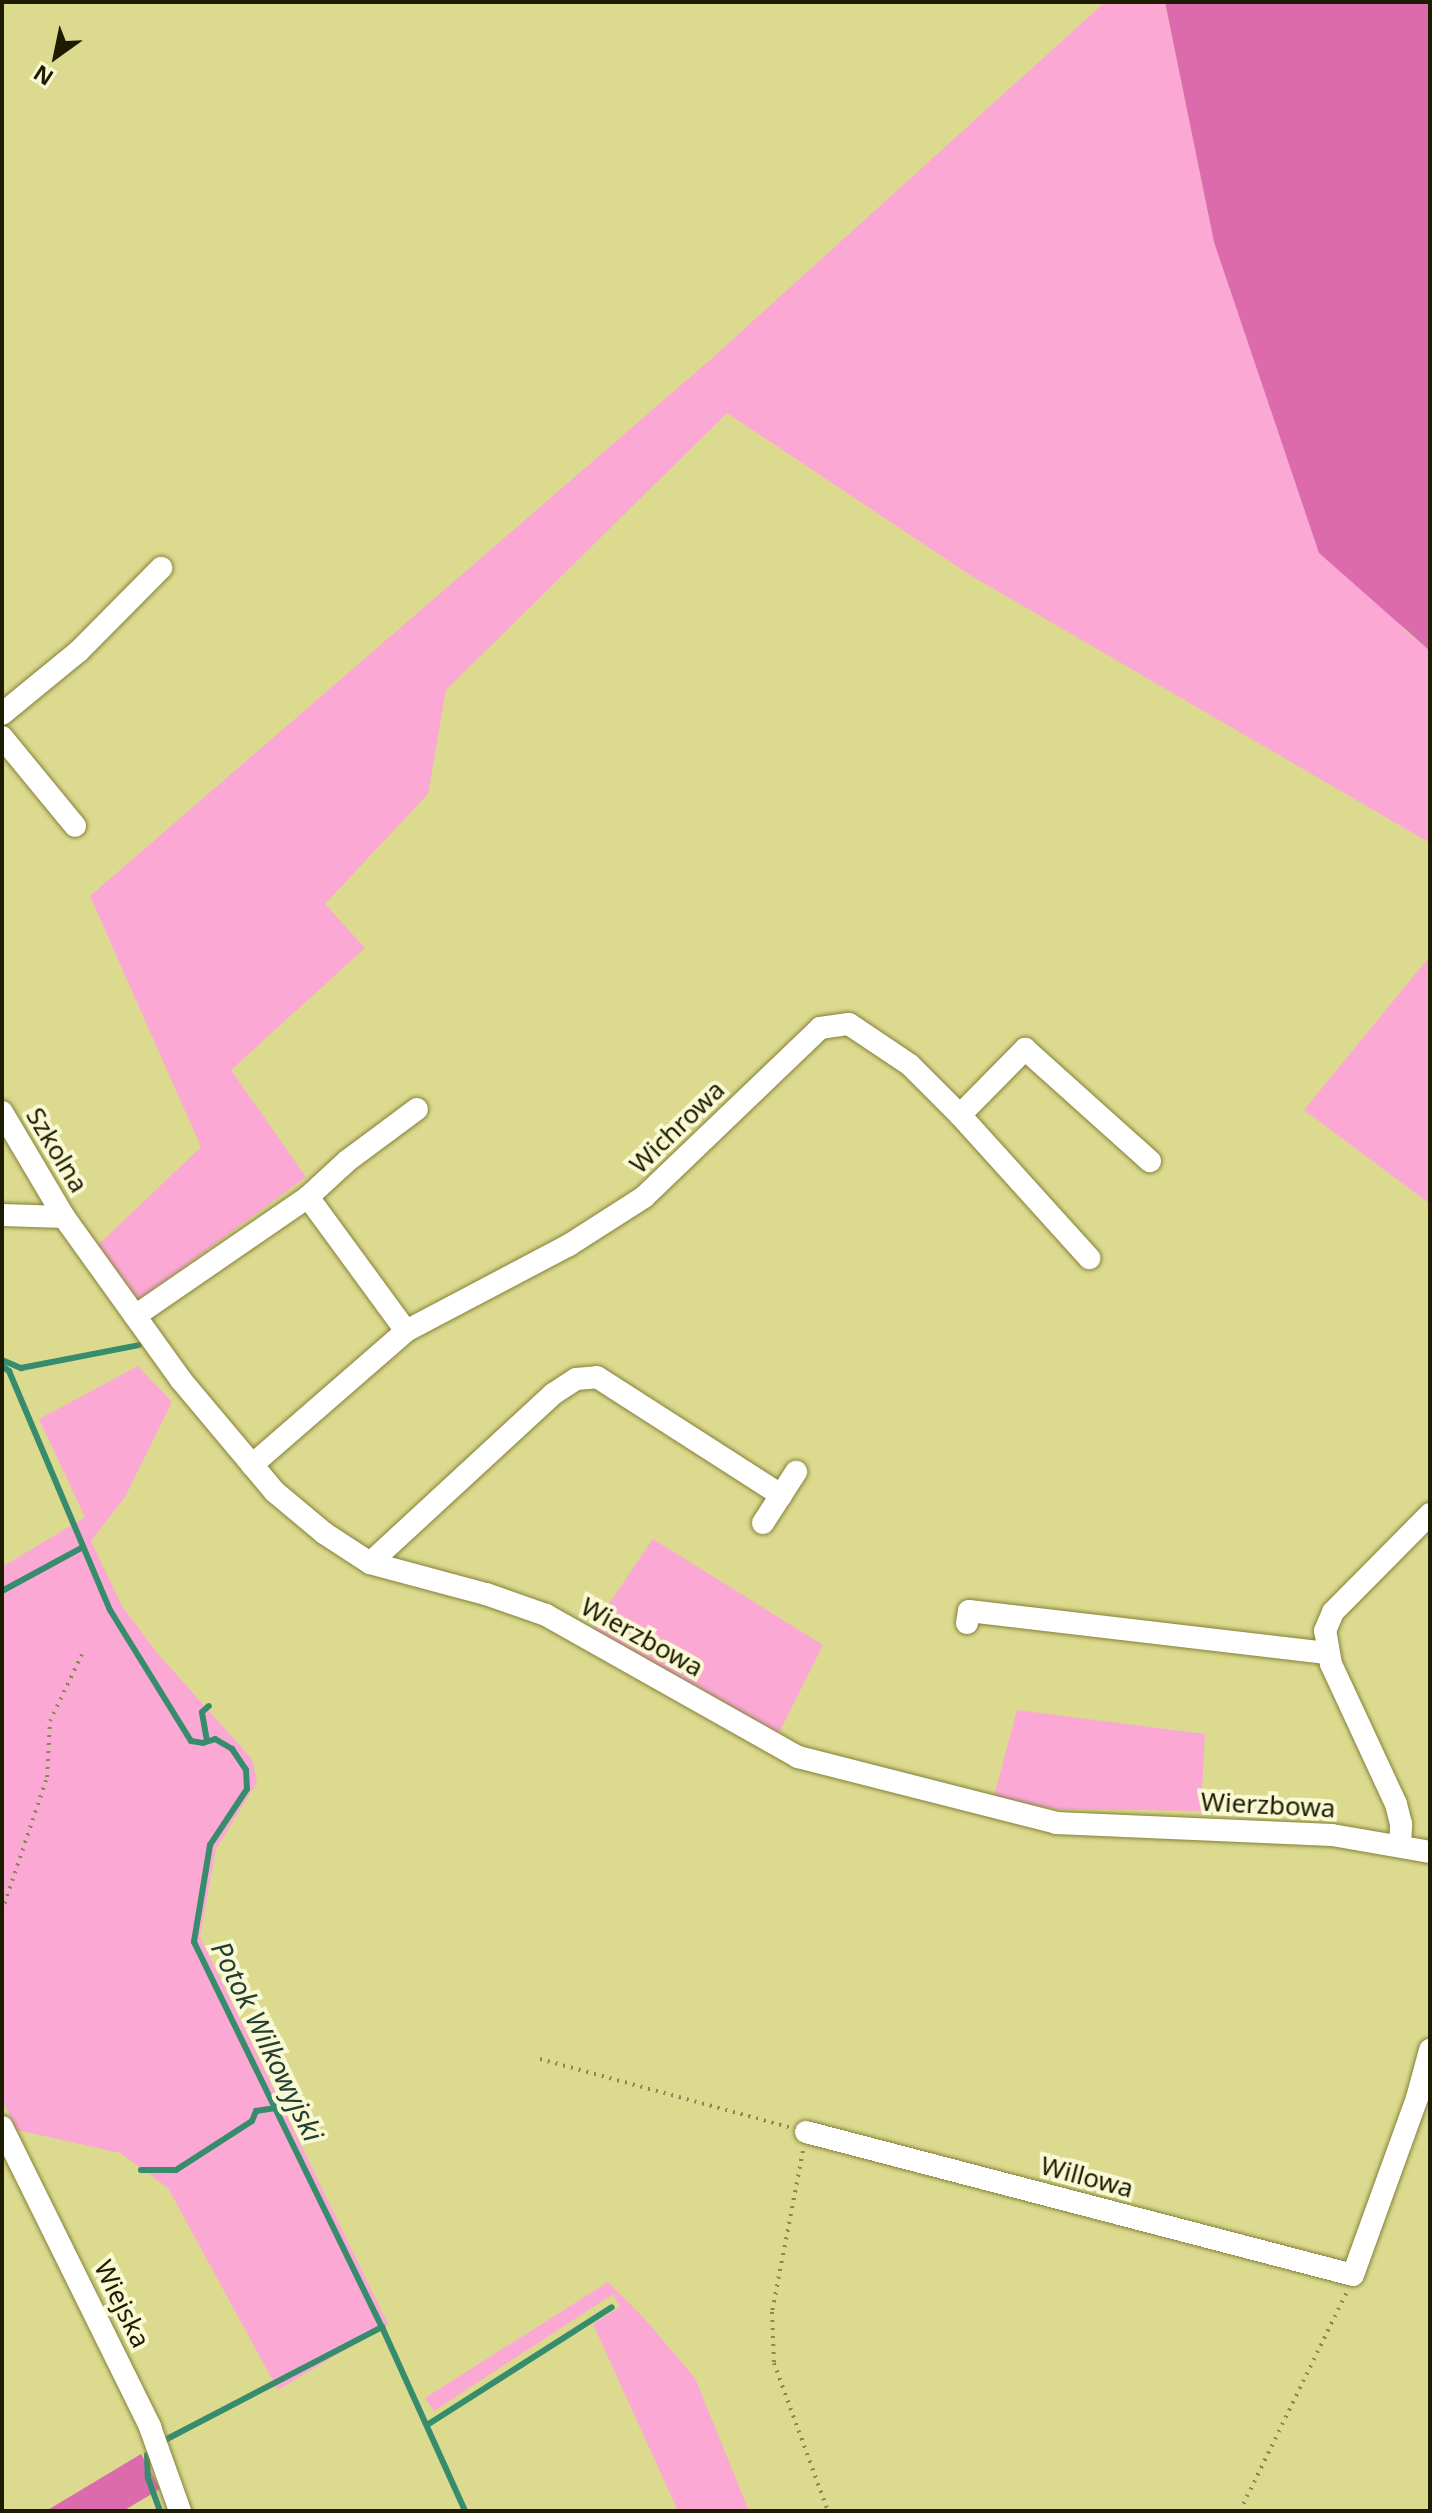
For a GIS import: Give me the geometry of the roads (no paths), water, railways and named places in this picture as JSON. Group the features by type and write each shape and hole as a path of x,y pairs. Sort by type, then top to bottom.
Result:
{"street":[{"path":"4,708 79,651 161,568"},
{"path":"2,737 75,826"},
{"name":"Wichrowa","path":"252,1465 406,1331 569,1245 644,1197 820,1028 849,1024 910,1065 960,1115 1089,1258"},
{"path":"960,1115 1025,1049 1150,1161"},
{"path":"135,1316 308,1197 347,1161 417,1109"},
{"name":"Szkolna","path":"2,1112 64,1217"},
{"path":"308,1197 406,1331"},
{"path":"2,1215 64,1217"},
{"name":"Wierzbowa","path":"64,1217 181,1380 275,1492 324,1533 370,1563 546,1615 798,1757 1056,1823 1332,1835 1430,1852"},
{"path":"370,1563 553,1394 576,1379 597,1377 781,1495"},
{"path":"763,1523 796,1472"},
{"path":"1400,1846 1401,1824 1396,1804 1327,1653 1325,1631 1333,1612 1430,1514"},
{"path":"967,1623 969,1611 1327,1653"},
{"name":"Willowa","path":"806,2132 1353,2275 1417,2098 1430,2050"},
{"name":"Wiejska","path":"2,2127 150,2427 180,2511"}],"waterway":[{"path":"2,1360 21,1368 139,1345"},
{"name":"Potok Wilkowyjski","path":"2,1366 9,1371 110,1610 191,1741 203,1743 215,1739 232,1749 246,1770 247,1789 210,1845 194,1942 382,2327 465,2511"},
{"path":"2,1591 83,1547"},
{"path":"207,1741 202,1712 209,1706"},
{"path":"141,2170 176,2170 252,2121 256,2111 274,2108"},
{"path":"427,2425 612,2307"},
{"path":"165,2440 382,2327"},
{"path":"147,2455 148,2478 160,2511"}]}
